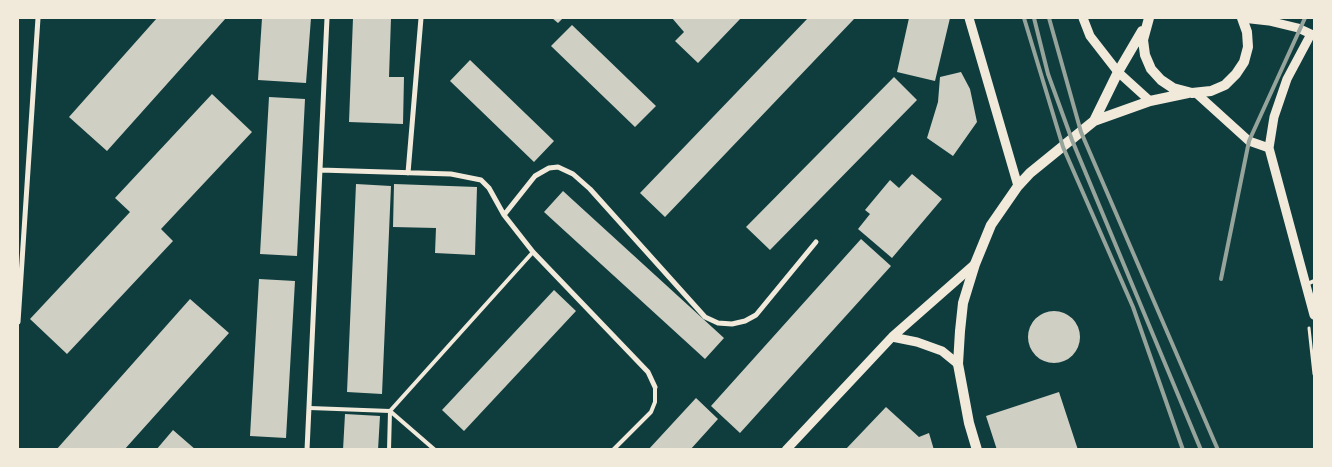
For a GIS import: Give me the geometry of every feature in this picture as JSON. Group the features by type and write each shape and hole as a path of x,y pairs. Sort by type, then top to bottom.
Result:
{"main road":[{"path":"977,450 969,423 958,364 963,303 975,264 991,225 1018,186 1030,173 1094,122 1150,101 1211,91 1225,85 1244,62 1248,47 1247,32 1242,18"},
{"path":"1094,122 1118,72 1147,22"},
{"path":"1147,22 1143,40 1145,55 1151,69 1161,80 1173,88 1192,93"}],"street":[{"path":"18,322 38,18"},
{"path":"307,450 327,18"},
{"path":"408,173 421,18"},
{"path":"969,18 1018,186"},
{"path":"1083,18 1090,36 1118,72 1150,101"},
{"path":"1242,18 1269,21 1312,32 1287,80 1274,117 1269,148 1304,284 1314,315"},
{"path":"1192,93 1249,141 1269,148"},
{"path":"504,215 534,176 549,168 558,167 572,174 616,217 705,317 718,323 732,324 745,321 756,315 816,242"},
{"path":"320,170 451,174 481,180 489,188 504,215 532,252 648,372 655,387"},
{"path":"786,450 892,337 975,264"},
{"path":"892,337 917,342 942,351 958,364"}],"lane":[{"path":"389,450 390,411 532,252"},
{"path":"1304,284 1314,281"},
{"path":"613,450 651,412 655,402 655,387"},
{"path":"310,408 390,411 435,450"}],"building":[{"path":"157,18 226,18 107,151 69,117"},
{"path":"262,18 311,18 306,83 258,80"},
{"path":"353,18 391,18 389,77 404,77 403,124 349,122"},
{"path":"552,18 563,18 558,23"},
{"path":"672,18 741,18 698,63 675,41 684,32"},
{"path":"808,18 855,18 665,217 640,193"},
{"path":"909,18 950,18 935,81 897,72"},
{"path":"572,25 656,106 635,127 551,46"},
{"path":"470,60 554,141 534,162 450,81"},
{"path":"961,72 970,89 977,122 953,156 927,138 938,102 940,77"},
{"path":"894,77 917,100 770,250 746,227"},
{"path":"212,94 252,132 161,229 173,241 67,354 30,319 130,212 115,198"},
{"path":"269,97 305,99 297,256 260,254"},
{"path":"912,174 942,199 892,258 858,229 870,214 865,210 890,180 899,188"},
{"path":"356,184 391,186 382,394 347,392"},
{"path":"394,184 477,187 475,255 435,253 436,228 393,227"},
{"path":"563,191 724,338 705,359 544,212"},
{"path":"861,239 891,266 740,433 711,406"},
{"path":"259,279 295,281 286,438 250,436"},
{"path":"554,290 576,311 464,431 442,410"},
{"path":"190,299 229,333 124,450 56,450"},
{"path":"1049,311 1059,311 1073,318 1080,332 1080,342 1073,356 1059,363 1049,363 1039,359 1032,352 1028,342 1028,332 1032,322 1039,315"},
{"path":"1059,392 1078,450 997,450 986,416"},
{"path":"696,398 718,419 690,450 648,450"},
{"path":"886,407 919,437 929,433 934,450 845,450"},
{"path":"345,414 380,416 378,450 343,450"},
{"path":"173,430 196,450 156,450"}],"railway":[{"path":"1024,18 1063,147 1133,307 1183,450"},
{"path":"1034,18 1048,74 1072,140 1201,450"},
{"path":"1049,18 1081,132 1218,450"},
{"path":"1221,279 1249,141 1305,18"}]}
